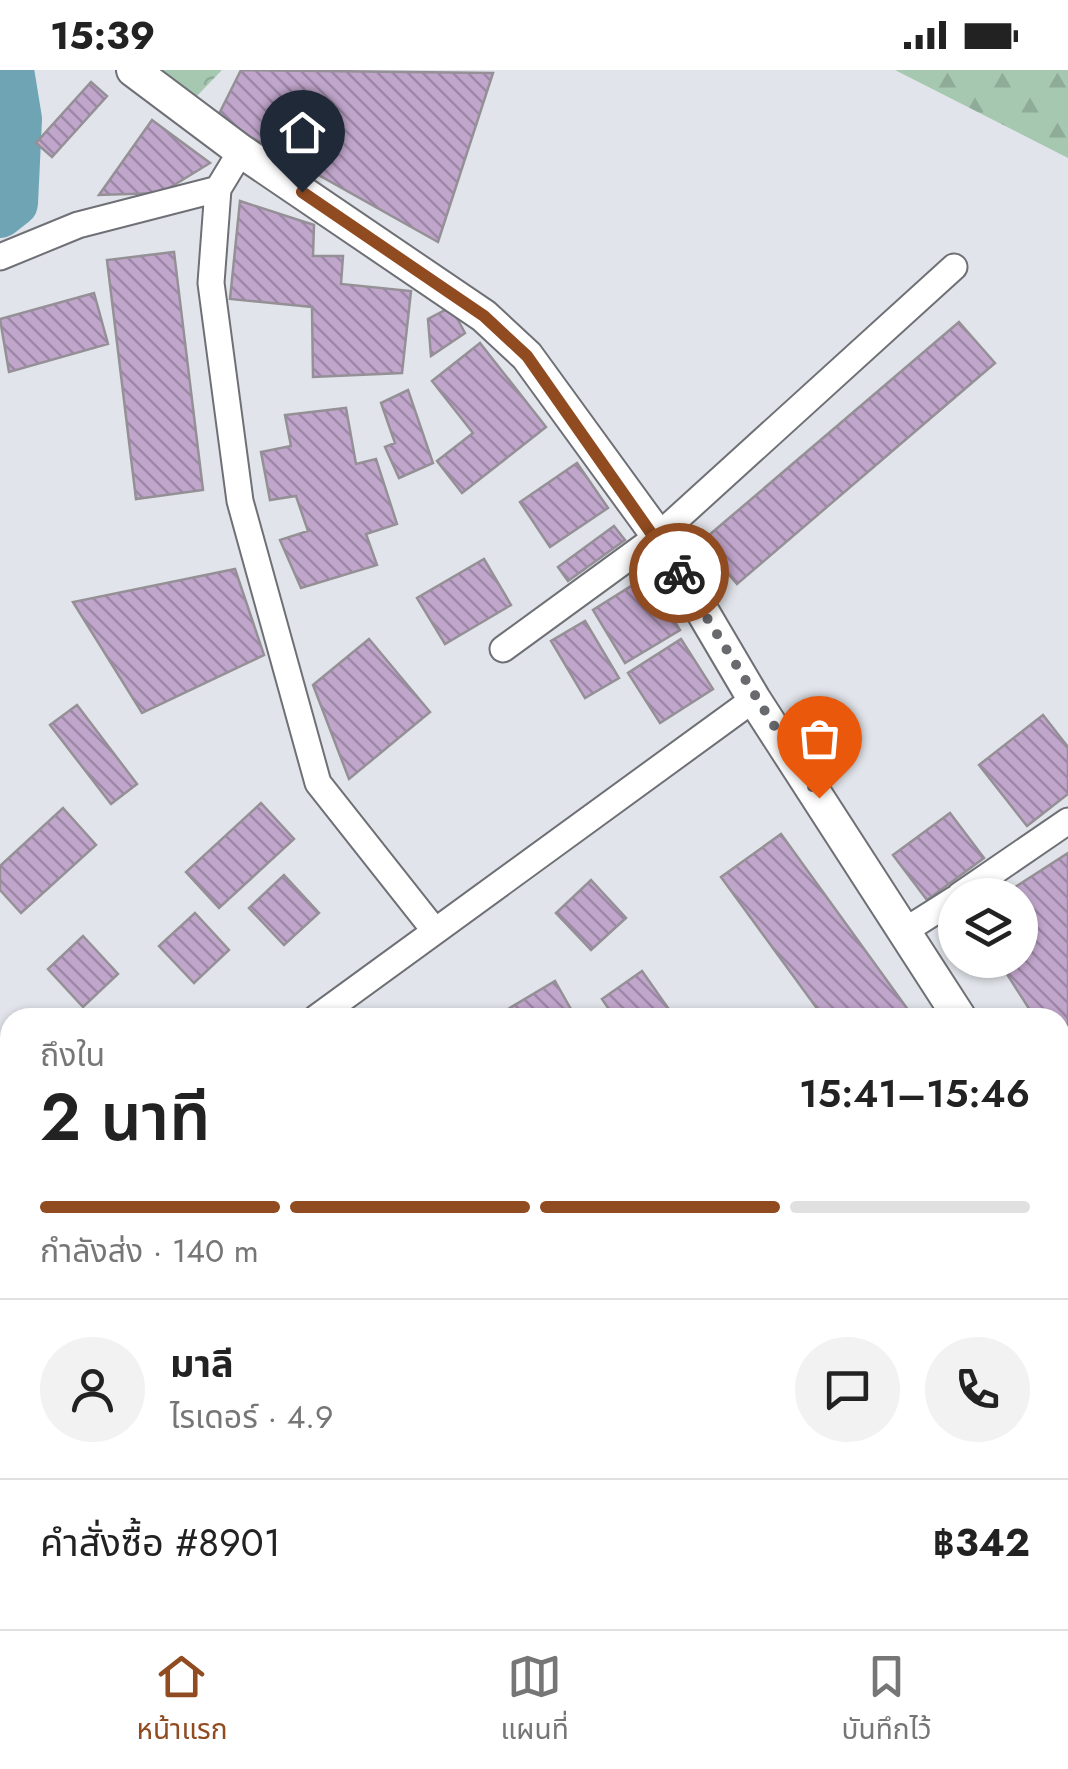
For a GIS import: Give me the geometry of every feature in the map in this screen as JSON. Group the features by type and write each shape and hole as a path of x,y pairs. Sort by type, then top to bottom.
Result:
{"street":[{"path":"133,70 241,151 484,316 527,356 658,536 754,700 954,1008"},
{"path":"241,151 218,189 212,283 240,502 318,784 435,931"},
{"path":"0,256 78,225 218,189"},
{"path":"504,650 658,536 954,267"},
{"path":"330,1008 754,700"},
{"path":"987,878 1068,820"},
{"path":"906,930 938,910"}],"green space":[{"path":"156,70 222,70 194,99"},
{"path":"895,70 1068,70 1068,158"}],"building":[{"path":"241,70 493,73 438,242 217,118"},
{"path":"91,82 107,96 52,157 36,143"},
{"path":"152,120 210,163 161,193 99,195"},
{"path":"240,201 314,225 313,256 343,256 341,284 411,291 402,373 313,377 312,307 230,299"},
{"path":"174,252 203,490 136,499 107,260"},
{"path":"94,293 108,344 9,372 0,319"},
{"path":"451,307 465,333 431,356 428,319"},
{"path":"959,322 995,363 737,584 701,542"},
{"path":"480,343 546,427 462,493 437,461 473,433 432,381"},
{"path":"408,390 433,463 399,478 385,447 395,443 381,403"},
{"path":"346,408 356,464 376,459 397,524 366,534 377,565 301,588 280,540 308,531 296,496 270,500 261,452 291,446 285,415"},
{"path":"577,463 608,508 550,547 520,502"},
{"path":"614,526 625,540 568,581 558,567"},
{"path":"484,559 511,605 445,644 417,598"},
{"path":"235,569 264,655 142,713 73,602"},
{"path":"647,576 680,630 625,663 593,610"},
{"path":"585,621 619,678 585,698 551,641"},
{"path":"369,639 430,712 349,779 313,685"},
{"path":"681,639 713,689 660,723 628,673"},
{"path":"77,705 137,784 111,804 50,725"},
{"path":"1043,715 1068,747 1068,794 1027,826 979,765"},
{"path":"261,803 294,839 219,908 186,872"},
{"path":"63,808 96,845 21,913 0,890 0,866"},
{"path":"950,813 984,858 957,878 938,878 938,892 927,900 893,855"},
{"path":"781,834 907,1008 817,1008 721,877"},
{"path":"1068,853 1068,1008 1029,1008 1009,978 1038,978 1038,878 1029,878"},
{"path":"284,875 319,913 284,945 249,908"},
{"path":"591,880 626,918 591,950 556,913"},
{"path":"195,913 229,950 194,983 159,946"},
{"path":"83,936 118,974 83,1007 48,969"},
{"path":"642,971 668,1008 608,1008 602,999"},
{"path":"555,981 570,1008 510,1008"}],"waterway":[{"path":"0,214 14,203 18,119 10,70"}],"way so far":[{"path":"679,573 754,700 819,798"}],"route":[{"path":"302,192 484,316 527,356 658,536 679,573"}]}
